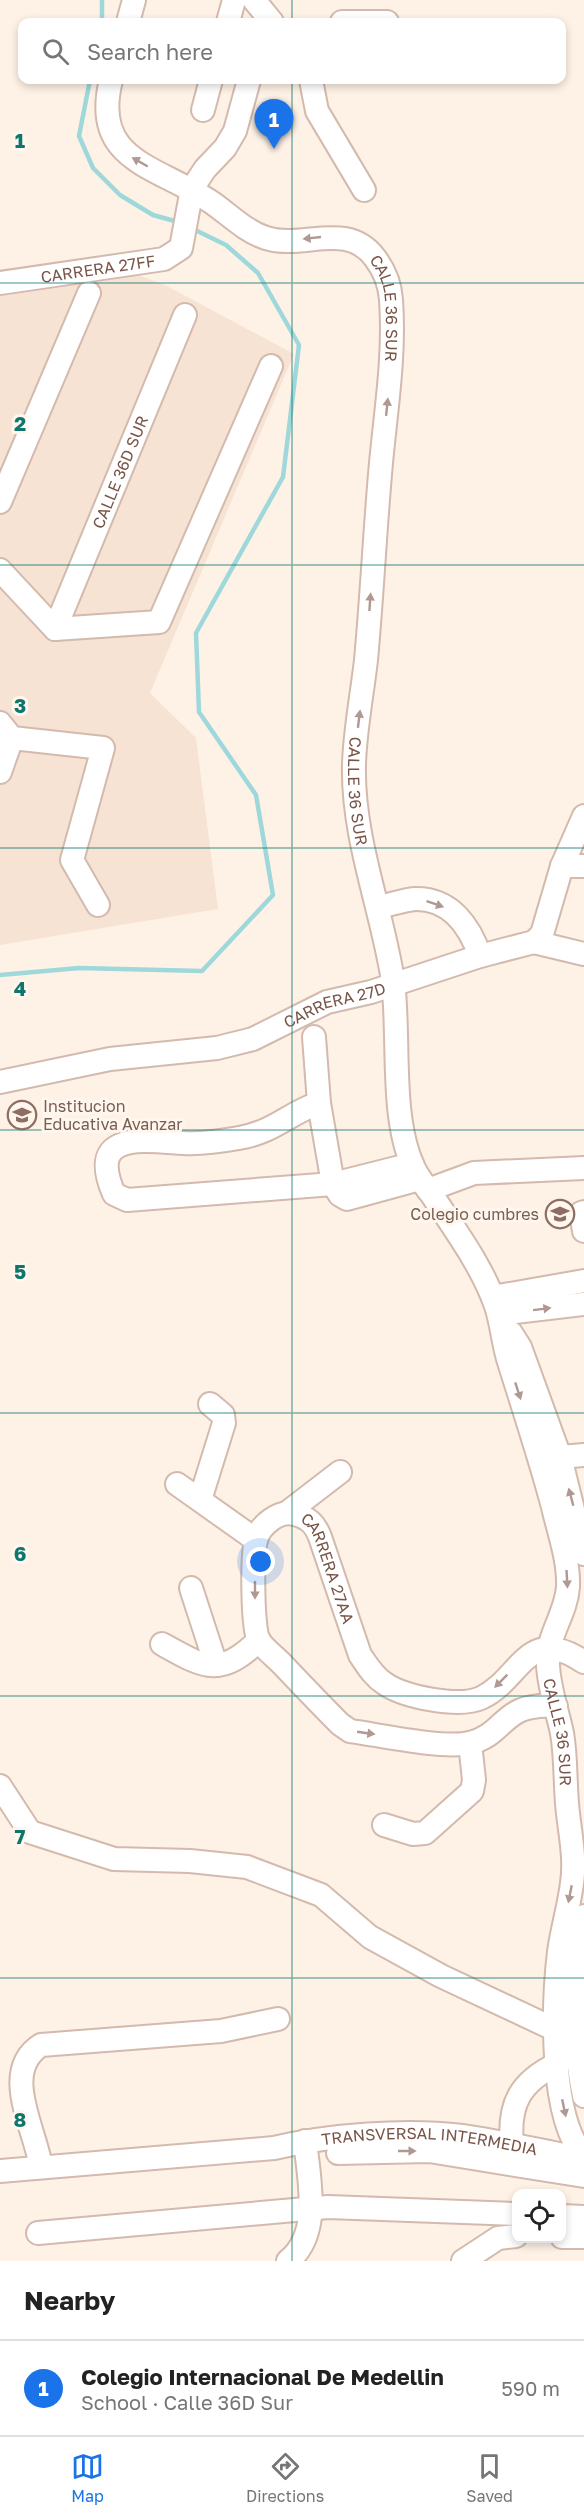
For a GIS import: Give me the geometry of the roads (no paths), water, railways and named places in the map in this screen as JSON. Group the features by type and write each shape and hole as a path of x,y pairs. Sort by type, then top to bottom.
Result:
{"street":[{"path":"129,18 134,0"},
{"path":"239,10 261,18"},
{"path":"110,84 105,102 107,125 117,143 133,159 191,195 205,169 225,148 235,131 248,84"},
{"path":"202,110 210,84"},
{"path":"312,84 317,111 364,190"},
{"name":"CARRERA 27FF","path":"0,282 164,259 181,248 191,195"},
{"name":"CALLE 36 SUR","path":"191,195 266,238 286,241 329,237 350,239 368,249 387,279 391,296 392,366 381,460 366,660 354,761 355,798 393,984 400,1107 404,1136 420,1178 475,1262 496,1306 520,1347 560,1457 584,1554"},
{"path":"0,502 89,293"},
{"name":"CALLE 36D SUR","path":"55,629 185,315"},
{"path":"0,570 55,629 159,622 271,366"},
{"path":"0,772 6,731 103,747 72,860 98,905"},
{"path":"534,942 542,934 573,866 584,816"},
{"path":"378,908 415,899 428,900 448,908 462,919 472,933 480,956"},
{"path":"534,942 584,954"},
{"name":"CARRERA 27D","path":"0,1082 110,1059 217,1048 235,1044 253,1039 327,1002 534,942"},
{"path":"314,1036 319,1103 333,1184"},
{"path":"319,1103 303,1109 270,1130 238,1138 184,1143 145,1139 123,1144 111,1153 107,1164 108,1180 114,1194 127,1200 474,1173 584,1168"},
{"path":"584,1212 581,1213 584,1231"},
{"path":"496,1306 584,1281"},
{"path":"496,1306 584,1304"},
{"name":"CALLE 36 SUR","path":"496,1306 506,1352 540,1460 566,1566 568,1590 564,1608 551,1634 548,1649 548,1670 575,1810 572,1889 560,1945 556,2030 557,2064 566,2117 575,2146 584,2157"},
{"path":"200,1500 224,1423 223,1415 210,1404"},
{"path":"560,1457 584,1455"},
{"path":"288,1512 340,1472"},
{"path":"177,1484 256,1540 255,1612 259,1640 340,1724 350,1731 450,1744 470,1743 516,1711 530,1706 556,1706"},
{"name":"CARRERA 27AA","path":"256,1540 267,1522 288,1512 304,1516 317,1528 360,1655 384,1684 402,1691 445,1702 464,1702 481,1698 526,1656 548,1649"},
{"path":"191,1588 216,1665"},
{"path":"162,1644 198,1664 216,1665 240,1659 259,1640"},
{"path":"548,1649 568,1653 584,1662"},
{"path":"384,1825 413,1834 425,1833 472,1791 474,1780 470,1743"},
{"path":"0,1786 30,1832 114,1859 190,1860 247,1867 321,1895 370,1937 441,1976 556,2030"},
{"path":"584,1916 578,1946 574,1998 577,2055 584,2092"},
{"path":"41,2168 39,2154 19,2108 16,2074 18,2061 27,2052 41,2045 220,2031 278,2019"},
{"path":"512,2145 510,2125 514,2105 524,2087 538,2072 557,2064"},
{"name":"TRANSVERSAL INTERMEDIA","path":"306,2147 428,2133 584,2157"},
{"path":"288,2261 302,2249 306,2240 310,2208 306,2147"},
{"name":"TRANSVERSAL INTERMEDIA","path":"0,2171 306,2147 429,2151 584,2176"},
{"path":"38,2233 310,2208 512,2214"},
{"path":"566,2216 584,2217"},
{"path":"463,2261 498,2238 512,2236"},
{"path":"566,2237 584,2237"}],"waterway":[{"path":"102,0 102,18"},
{"path":"89,84 79,136 93,168 120,195 153,215 178,222"},
{"path":"0,975 79,968 202,971 273,895 256,795 199,712 196,633 283,477 299,345 258,273 226,245 191,228"}],"place":[{"name":"Colegio Internacional De Medellin","path":"274,149"},
{"name":"Institucion Educativa Avanzar","path":"22,1115"},
{"name":"Colegio cumbres","path":"560,1214"}]}
